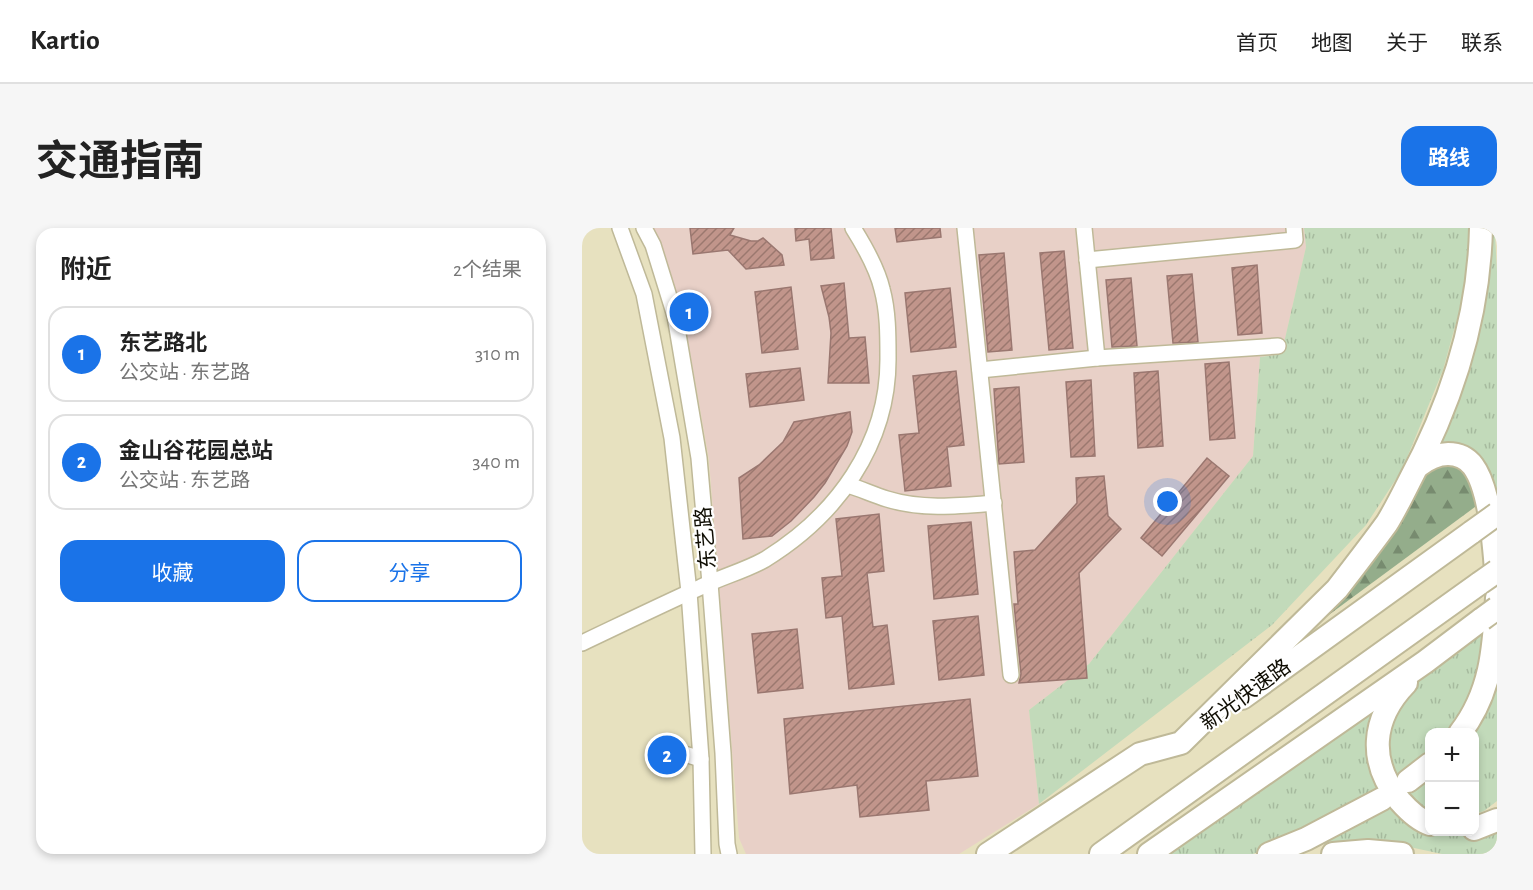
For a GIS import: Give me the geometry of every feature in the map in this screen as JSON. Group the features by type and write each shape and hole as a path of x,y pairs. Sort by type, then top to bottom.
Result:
{"highway":[{"path":"988,854 1140,754 1181,743 1337,589 1388,521 1418,466 1440,418 1470,321 1481,228"},
{"path":"1418,466 1427,459 1440,454 1464,457 1472,465 1480,480 1487,502 1493,582 1492,663 1481,698 1464,728"},
{"name":"新光快速路","path":"1016,854 1181,743 1497,514"},
{"path":"1101,854 1493,582"},
{"path":"1149,854 1425,662 1489,614"},
{"path":"1425,662 1398,691 1387,707 1377,740 1378,756 1393,792 1407,808 1425,823"},
{"path":"1408,781 1425,768"},
{"path":"1269,854 1306,839 1382,799"},
{"path":"1479,827 1497,820"},
{"path":"1333,854 1368,851 1402,854"}],"street":[{"name":"东艺路","path":"620,228 644,294 672,438 689,592 701,759 703,854"},
{"name":"东艺路","path":"644,228 653,246 675,316 699,458 729,854"},
{"path":"582,643 689,592 762,561 801,535 818,520 848,485 868,448 878,422 888,372 886,315 882,289 871,261 853,228"},
{"path":"965,228 1011,675"},
{"path":"1084,228 1097,358"},
{"path":"1088,260 1295,240 1294,228"},
{"path":"980,370 1097,358 1278,346"},
{"path":"848,485 889,500 911,504 952,507 994,503"},
{"path":"668,749 701,759"}],"shaded area":[{"path":"653,228 1304,228 1306,247 1284,343 1276,355 1260,357 1253,456 1089,664 1029,710 1039,804 959,854 746,854 739,838 709,460 689,346 668,266"}],"green space":[{"path":"1304,228 1472,228 1471,269 1443,370 1402,470 1366,525 1272,625 1039,804 1029,710 1089,664 1253,456 1260,357 1276,355 1284,343 1306,247"},
{"path":"1486,235 1495,235 1497,272 1497,577 1490,480 1433,446"},
{"path":"1445,460 1469,474 1479,504 1311,628 1422,472"},
{"path":"1483,634 1479,685 1454,728 1425,728 1425,760 1393,781 1385,759 1391,715 1407,689"},
{"path":"1497,672 1497,801 1479,813 1479,728 1471,728"},
{"path":"1380,707 1382,790 1316,828 1253,854 1170,854"},
{"path":"1425,775 1425,810 1401,793"},
{"path":"1389,809 1425,830 1425,836 1479,836 1479,826 1497,817 1497,854 1442,854 1391,843 1346,842 1312,845"}],"building":[{"path":"690,228 734,228 730,235 751,241 763,238 782,255 784,265 746,269 728,250 693,254"},
{"path":"795,228 831,228 834,258 811,260 809,239 796,241"},
{"path":"895,228 940,228 941,237 897,242"},
{"path":"1064,251 1073,348 1049,350 1040,253"},
{"path":"1004,253 1012,350 988,352 979,255"},
{"path":"1257,265 1262,333 1238,335 1232,268"},
{"path":"1192,274 1198,342 1173,343 1167,276"},
{"path":"1131,278 1137,346 1112,347 1106,280"},
{"path":"844,283 849,338 865,337 869,383 828,383 831,333 821,286"},
{"path":"791,287 798,349 762,353 755,292"},
{"path":"950,288 956,347 911,352 905,293"},
{"path":"1229,362 1235,438 1210,440 1205,364"},
{"path":"800,368 804,400 750,407 746,374"},
{"path":"956,371 964,445 947,447 951,486 905,491 899,435 919,433 913,376"},
{"path":"1158,371 1163,446 1138,448 1134,373"},
{"path":"1091,380 1095,456 1071,457 1066,382"},
{"path":"1019,387 1024,462 999,464 994,389"},
{"path":"850,412 852,432 847,446 814,497 791,521 772,536 743,539 739,478 759,465 783,442 794,422"},
{"path":"1207,458 1229,476 1162,556 1141,538"},
{"path":"1104,476 1108,516 1121,529 1079,573 1087,678 1019,683 1021,674 1014,604 1018,604 1014,552 1035,550 1077,503 1076,478"},
{"path":"879,514 884,571 867,573 873,627 887,625 894,684 849,689 842,616 826,618 822,578 842,576 836,519"},
{"path":"971,522 978,594 934,599 928,526"},
{"path":"978,616 984,675 939,680 933,621"},
{"path":"797,629 803,688 758,693 752,634"},
{"path":"970,699 978,776 926,781 929,810 860,817 857,785 790,794 784,719"}],"place":[{"name":"东艺路北","path":"689,312"},
{"name":"金山谷花园总站","path":"667,755"}]}
